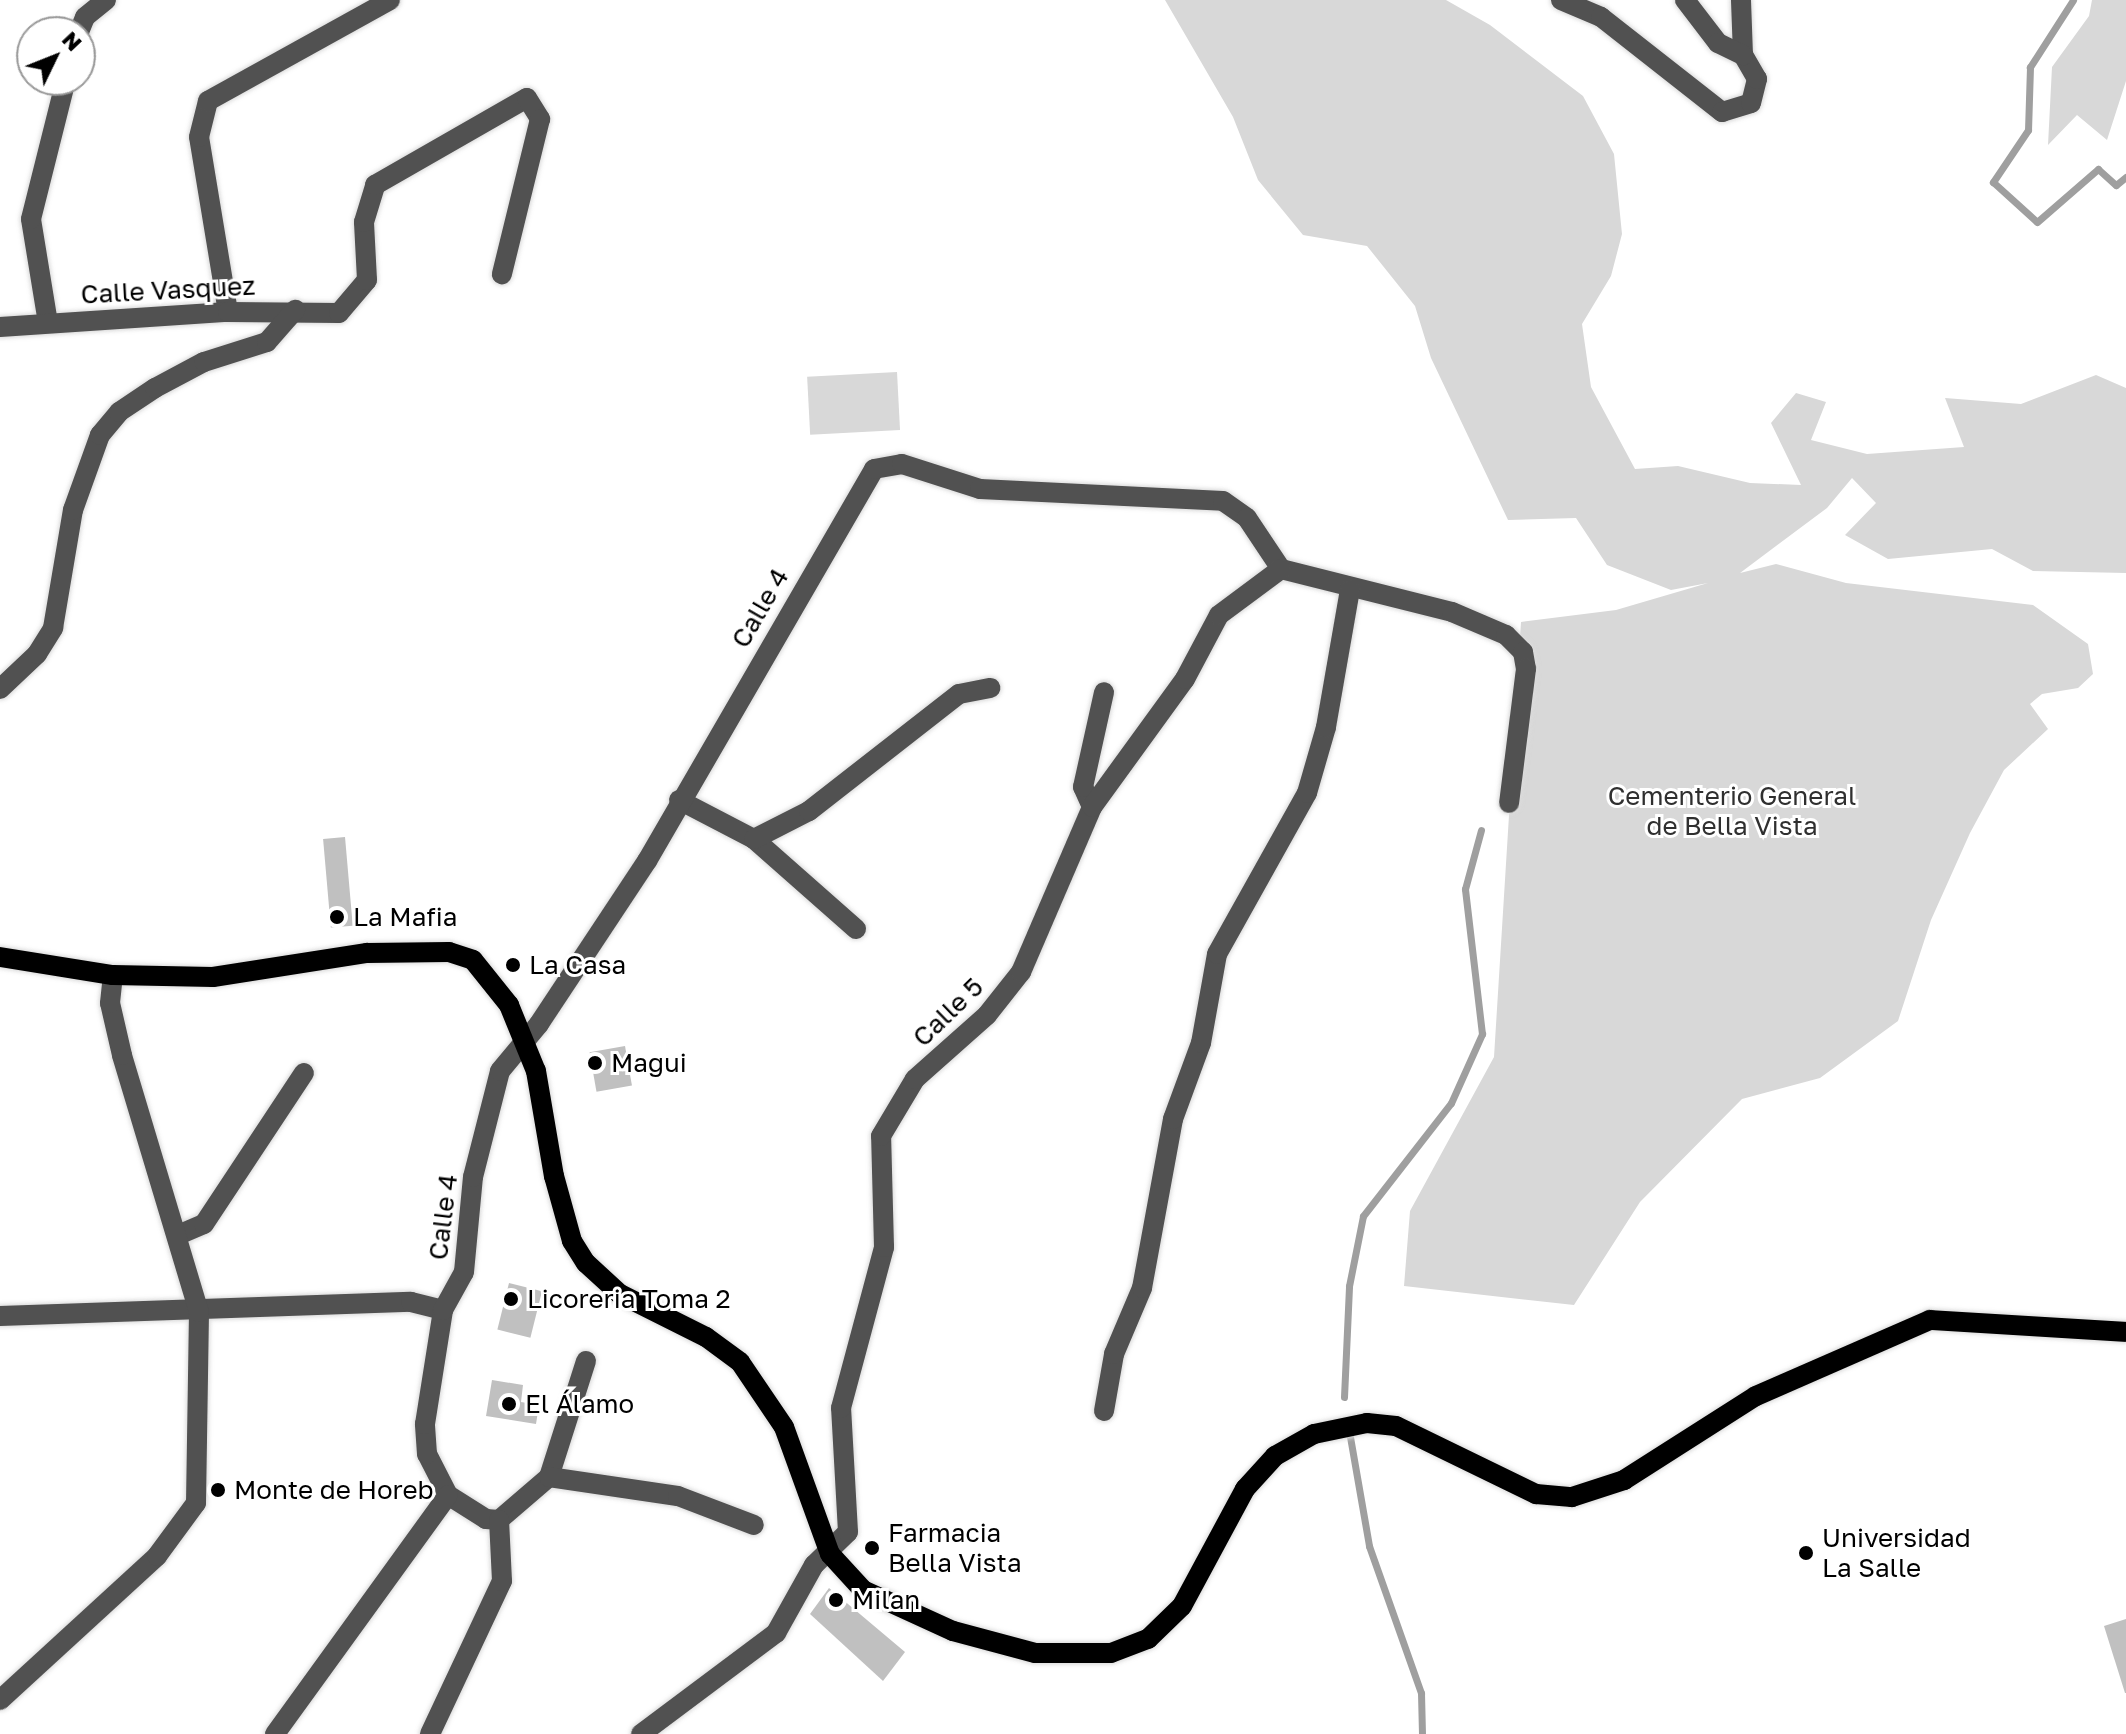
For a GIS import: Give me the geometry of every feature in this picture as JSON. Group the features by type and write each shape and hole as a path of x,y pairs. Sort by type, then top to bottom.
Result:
{"main road":[{"path":"0,957 113,975 213,977 325,955 449,952 473,960 494,981 523,1038 536,1071 572,1241 605,1283 740,1362 784,1427 830,1554 863,1590 953,1631 1035,1653 1111,1653 1148,1639 1170,1621 1245,1489 1275,1456 1314,1434 1367,1423 1396,1426 1536,1494 1572,1497 1624,1480 1756,1396 1930,1320 2126,1332"}],"street":[{"path":"86,16 106,0"},
{"path":"228,312 199,137 208,101 390,0"},
{"path":"1561,0 1601,17 1722,112 1751,103 1757,79 1743,55 1741,0"},
{"path":"1685,0 1718,43 1743,55"},
{"path":"48,323 31,219 62,96"},
{"name":"Calle Vasquez","path":"0,327 228,312 295,310 339,313 367,280 364,222 375,185 527,98 540,119 502,274"},
{"path":"0,689 37,654 53,628 73,510 100,435 119,412 155,388 204,362 267,342 295,310"},
{"name":"Calle 4","path":"448,1495 427,1454 425,1424 443,1310 464,1272 473,1177 500,1071 523,1038 539,1024 647,861 679,800 874,469 902,464 980,489 1223,501 1247,518 1281,569"},
{"path":"1281,569 1350,590 1452,612 1506,635 1523,652 1509,803"},
{"name":"Calle 5","path":"641,1734 766,1643 814,1565 830,1554 848,1532 841,1408 884,1247 881,1136 915,1079 987,1015 1021,972 1092,807 1185,679 1219,615 1281,569"},
{"path":"1104,1411 1114,1354 1142,1288 1173,1119 1201,1043 1217,954 1307,793 1326,727 1350,590"},
{"path":"754,839 809,811 959,694 990,688"},
{"path":"1092,807 1083,787 1104,692"},
{"path":"679,800 754,839 856,929"},
{"path":"0,1700 184,1527 196,1503 199,1312 122,1055 110,1003 113,975"},
{"path":"178,1235 204,1224 304,1073"},
{"path":"0,1316 199,1312 411,1302 443,1310"},
{"path":"275,1734 448,1495 486,1519 499,1520 549,1477 586,1361"},
{"path":"549,1477 678,1496 754,1525"},
{"path":"430,1734 502,1581 499,1520"}],"green space":[{"name":"Cementerio General de Bella Vista","path":"1165,0 1446,0 1490,25 1583,96 1614,154 1622,234 1611,276 1582,324 1591,387 1635,469 1678,466 1750,483 1801,485 1771,423 1796,393 1826,402 1811,440 1867,454 1964,447 1945,398 2021,404 2096,375 2126,388 2126,573 2033,571 1992,549 1888,559 1845,535 1876,503 1852,478 1827,508 1740,573 1776,564 1846,583 2033,605 2088,644 2093,674 2078,688 2042,694 2030,704 2048,729 2004,770 1970,833 1931,920 1898,1021 1820,1078 1742,1099 1640,1202 1574,1305 1404,1286 1410,1211 1494,1057 1521,622 1616,610 1708,583 1671,590 1607,565 1576,518 1508,520 1431,358 1415,306 1367,246 1303,235 1258,180 1233,117"},
{"path":"2092,0 2126,0 2126,81 2107,140 2077,115 2048,145 2052,67 2089,16"},
{"path":"897,372 900,430 810,435 807,377"}],"building":[{"path":"345,837 353,926 331,928 323,839"},
{"path":"625,1046 632,1085 596,1092 590,1052"},
{"path":"509,1283 542,1291 530,1338 497,1330"},
{"name":"El Álamo","path":"492,1380 523,1385 521,1402 539,1405 536,1424 486,1416"},
{"path":"829,1588 905,1652 883,1681 810,1614"},
{"path":"2126,1619 2126,1693 2125,1693 2104,1626"}],"waterway":[{"path":"2073,0 2030,67 2028,130 1993,182 2037,222 2098,169 2116,185 2126,177"},
{"path":"1344,1397 1349,1286 1363,1216 1451,1103 1482,1034 1465,889 1481,830"},
{"path":"1349,1431 1369,1546 1421,1693 1422,1734"}],"place":[{"name":"La Mafia","path":"337,917"},
{"name":"La Casa","path":"513,965"},
{"name":"Magui","path":"595,1063"},
{"name":"Licoreria Toma 2","path":"511,1299"},
{"name":"El Álamo","path":"509,1404"},
{"name":"Monte de Horeb","path":"218,1490"},
{"name":"Farmacia Bella Vista","path":"872,1548"},
{"name":"Universidad La Salle","path":"1806,1553"},
{"name":"Milan","path":"836,1600"}]}
